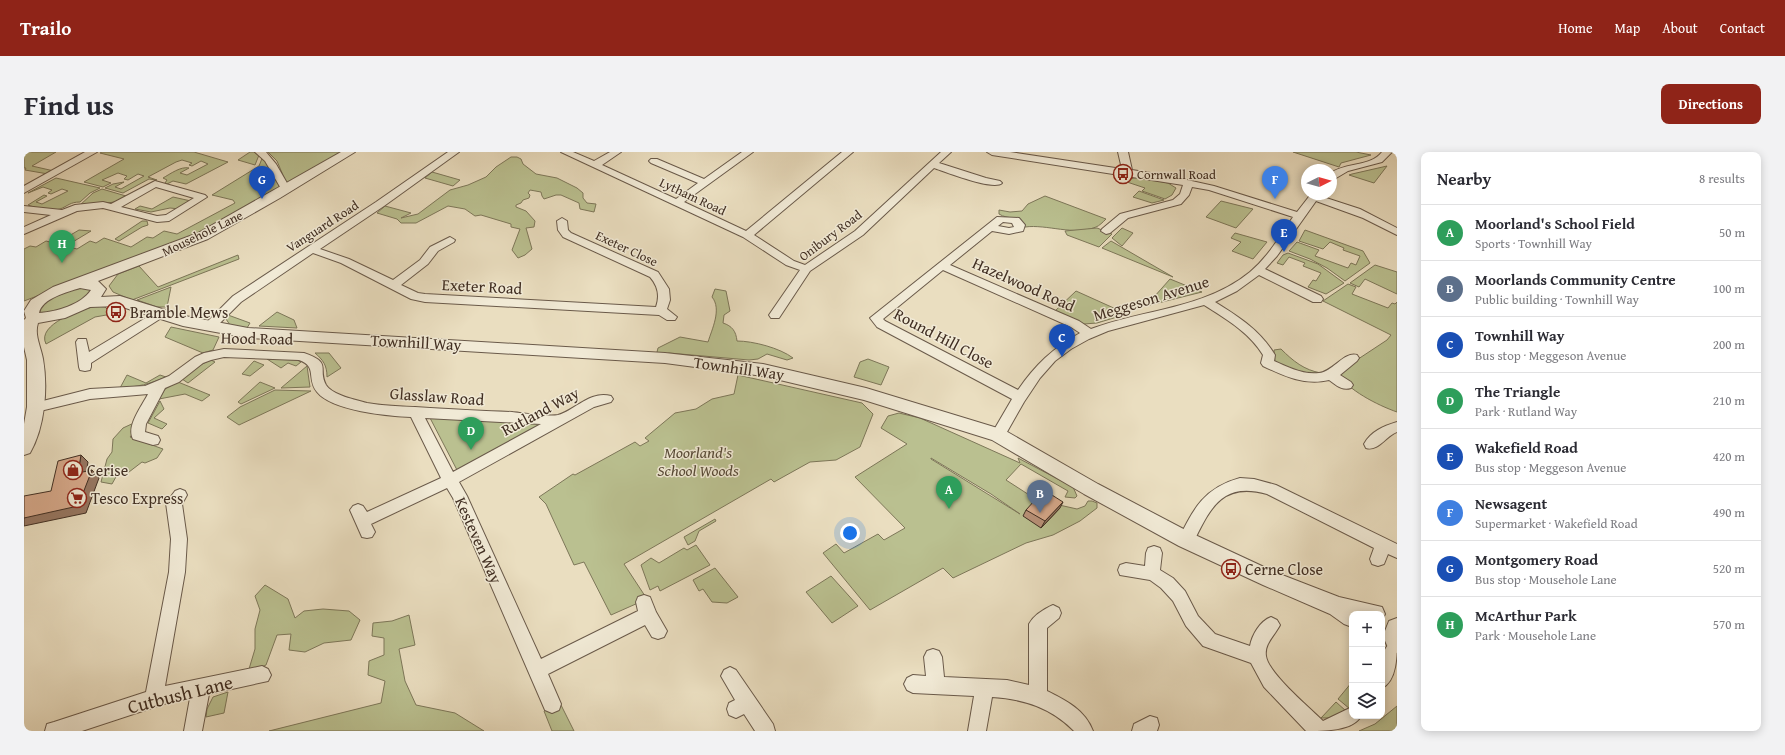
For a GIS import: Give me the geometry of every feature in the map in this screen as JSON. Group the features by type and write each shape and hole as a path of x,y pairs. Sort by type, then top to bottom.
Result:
{"street":[{"path":"24,190 92,152"},
{"path":"260,152 264,154 272,164 278,181 286,190"},
{"name":"Mousehole Lane","path":"24,304 202,236 286,190 349,152"},
{"name":"Vanguard Road","path":"209,327 237,299 382,204 454,152"},
{"name":"Lytham Road","path":"566,152 747,235 789,262 806,270"},
{"path":"595,165 616,152"},
{"path":"677,203 748,152"},
{"path":"747,235 848,152"},
{"name":"Onibury Road","path":"775,315 806,270 860,233 946,152"},
{"path":"992,152 1127,171 1189,183 1300,216"},
{"path":"1123,152 1127,171"},
{"path":"1337,174 1344,169 1372,162 1381,158 1387,152"},
{"path":"654,161 705,183"},
{"path":"932,164 984,181 997,182"},
{"path":"1106,231 1124,216 1177,202 1184,195 1189,183"},
{"path":"24,231 75,208 103,205 151,218 165,219 202,197 155,184 112,207"},
{"name":"Meggeson Avenue","path":"998,435 1021,398 1050,359 1065,346 1090,334 1205,301 1241,283 1259,270 1278,248 1311,200"},
{"path":"1328,200 1374,218 1397,232"},
{"path":"24,209 61,213"},
{"name":"Exeter Close","path":"562,221 563,230 567,235 649,271 657,278 661,283 665,299 666,314"},
{"name":"Round Hill Close","path":"990,228 876,318 878,322 1021,398"},
{"path":"394,285 424,262 434,249 450,240"},
{"name":"Exeter Road","path":"312,249 345,261 415,296 425,298 666,314"},
{"name":"Hazelwood Road","path":"943,266 1075,324 1090,334"},
{"name":"Mousehole Lane","path":"88,302 96,295 98,287 114,270"},
{"path":"1259,270 1317,299"},
{"path":"70,286 83,284 98,287"},
{"name":"Townhill Way","path":"98,287 120,301 159,314 209,327 248,333 613,355 731,366 791,376 866,394 998,435 1091,489 1186,540 1270,580 1345,612"},
{"path":"24,448 33,424 36,408 35,360 28,330 31,310 44,297"},
{"name":"Townhill Way","path":"88,302 120,301"},
{"path":"1205,301 1232,318 1263,343 1269,355 1267,363 1284,371 1301,376 1316,378 1329,374 1353,358"},
{"path":"30,318 56,315 88,302"},
{"path":"82,342 84,364 159,314"},
{"path":"32,343 41,328 56,315"},
{"name":"Hood Road","path":"36,408 64,399 90,394 135,391 158,386 174,379 199,360 208,356 232,352 306,357 317,366 319,385"},
{"path":"1329,374 1346,385"},
{"name":"Glasslaw Road","path":"319,385 324,391 332,396 348,402 386,410 558,420"},
{"path":"153,440 138,435 139,424 158,386"},
{"name":"Rutland Way","path":"362,521 450,480 594,401 606,399"},
{"name":"Kesteven Way","path":"415,412 450,480 460,496 552,704"},
{"path":"1370,444 1385,431 1397,427"},
{"path":"1186,540 1200,513 1212,499 1236,484 1248,483 1271,489 1386,551"},
{"path":"154,698 177,572 179,539 174,503 180,495"},
{"path":"1152,573 1154,553"},
{"path":"1126,570 1148,574 1152,573 1167,583 1179,596 1192,621 1209,640 1257,657"},
{"path":"537,670 646,608 658,631"},
{"path":"1038,696 1038,624 1053,614"},
{"path":"1385,621 1394,636 1388,659 1388,676"},
{"path":"1271,625 1260,640 1257,657 1270,681 1319,731"},
{"path":"933,657 936,685"},
{"name":"Cutbush Lane","path":"54,731 154,698 262,675"},
{"path":"730,676 741,706 766,731"},
{"path":"914,684 1007,689 1038,696 1065,710 1080,724 1084,731"},
{"path":"193,731 201,687"},
{"path":"977,731 984,688"},
{"path":"1324,731 1349,718"}],"green space":[{"path":"24,152 56,152 32,166 54,171 48,174 25,170"},
{"path":"194,152 228,162 186,184 173,181 167,184 165,183 167,180 163,178 176,171 183,168 189,168 180,173 187,175 208,164 201,161 192,166 189,165 192,163 182,160 148,177 157,180 149,179 123,193 105,188 113,184 124,182 115,187 121,189 144,176 138,174 128,180 124,179 127,176 118,173 102,180 111,183 103,187 84,182 124,159 100,153"},
{"path":"250,152 254,152 259,155 255,165 238,160"},
{"path":"268,152 342,152 288,187 277,161"},
{"path":"1293,152 1356,152 1371,155 1341,163 1339,167 1337,166 1337,164 1330,164"},
{"path":"263,156 269,164 282,190 201,234 24,301 24,249 30,246 36,247 46,241 77,249 90,241 96,243 104,238 131,247 147,237 153,238 164,231 177,234 235,203 233,200 212,195 259,166"},
{"path":"511,157 521,159 523,164 536,174 557,178 577,188 583,193 583,198 587,203 596,204 594,212 580,209 579,203 561,195 544,199 541,192 530,190 528,193 530,195 529,198 523,200 521,203 516,205 516,207 526,211 535,221 534,227 526,228 532,249 525,255 518,258 512,250 520,229 511,227 511,224 481,215 475,216 465,209 448,206 416,223 401,223 397,219 377,213 385,206 411,213 401,218 418,214 450,190 468,185 486,177 496,167"},
{"path":"1387,166 1374,183 1349,175 1352,174"},
{"path":"432,172 460,180 453,186 425,178"},
{"path":"1137,177 1168,183 1176,188 1172,195 1165,199 1142,191 1145,188 1124,181"},
{"path":"56,178 100,188 90,193 80,202 71,203 56,210 48,210 28,205 44,195 47,196 36,202 42,204 68,191 62,189 51,194 48,193 52,190 43,187 28,193"},
{"path":"102,189 126,196 115,202 79,206 93,193"},
{"path":"1139,191 1164,200 1152,203 1133,197"},
{"path":"1045,196 1106,219 1096,227 1070,230 1025,227 1023,223 1017,219 999,214 999,210 1010,212 1022,211 1028,204"},
{"path":"173,197 191,201 180,209 170,208 151,212 135,209 140,206 152,209"},
{"path":"1221,201 1253,209 1236,228 1206,217"},
{"path":"142,221 147,221 148,225 119,241 115,239"},
{"path":"1097,228 1112,234 1099,247 1067,235 1065,231"},
{"path":"1122,228 1133,233 1122,246 1112,238"},
{"path":"79,230 91,231 66,246 57,243"},
{"path":"1305,230 1363,251 1370,263 1345,281 1327,268 1310,259 1289,251 1297,242 1319,250 1315,256 1348,268 1351,263 1356,265 1360,256 1343,250 1344,248 1330,242 1323,249 1299,241"},
{"path":"1235,233 1267,242 1253,259 1232,251 1241,242 1231,238"},
{"path":"1111,241 1173,277 1102,248"},
{"path":"1288,253 1318,264 1344,283 1326,294 1308,287 1313,280 1316,281 1321,273 1303,266 1305,263 1289,257 1283,265 1277,263 1283,255"},
{"path":"238,255 239,259 132,300 113,292 109,286 118,274 139,266 158,287"},
{"path":"1375,265 1397,272 1397,294 1365,279 1359,287 1350,283"},
{"path":"1170,279 1202,292 1146,306"},
{"path":"1348,284 1356,287 1352,294 1388,308 1392,303 1395,304 1397,302 1397,412 1356,391 1337,373 1387,340 1391,335 1323,301"},
{"path":"79,287 90,288 92,292 82,301 68,308 54,312 40,313 39,308 52,298"},
{"path":"171,287 167,307 157,307 137,300"},
{"path":"715,289 726,291 730,311 724,315 723,323 733,329 736,334 737,341 751,342 766,346 788,354 793,358 787,360 767,354 758,359 749,360 669,353 662,355 657,352 658,348 680,337 708,342 714,325 716,313 715,302 712,297"},
{"path":"1076,291 1127,314 1097,323 1084,324 1055,311"},
{"path":"97,306 105,307 112,314 95,317 46,344 45,337 48,330 54,324 81,310"},
{"path":"277,312 294,320 297,328 259,326"},
{"path":"228,315 250,323 247,328 230,325 226,319"},
{"path":"171,327 219,337 213,350 203,353 165,337"},
{"path":"1281,349 1309,370 1321,373 1302,374 1275,362 1274,350"},
{"path":"315,353 329,353 341,368 327,377 324,363"},
{"path":"267,359 297,360 301,362 296,366 288,363 281,368"},
{"path":"868,359 889,367 881,385 854,377 860,362"},
{"path":"211,360 215,362 188,383 182,379 202,364"},
{"path":"254,361 264,365 250,376 242,374"},
{"path":"307,366 310,387 281,388"},
{"path":"127,375 146,383 160,375 166,377 143,385 120,388"},
{"name":"Moorland's School Woods","path":"738,375 862,403 873,414 860,447 836,460 810,462 774,482 771,479 624,564 647,599 611,615 584,562 574,565 546,504 539,497 573,474 575,475 635,442 640,446 649,441 645,438 675,413 696,409 712,399 734,394"},
{"path":"178,382 210,395 202,401 185,394 159,399 165,389"},
{"path":"260,382 275,388 241,404 238,402"},
{"path":"275,390 311,391 239,425 227,417 240,407"},
{"path":"160,401 164,409 154,418 167,424 162,429 148,423"},
{"path":"899,413 920,418 1020,463 1018,458 1073,487 1077,496 1075,498 1065,497 1068,491 1021,464 1006,480 1037,500 1077,509 1085,506 1088,501 1092,501 1097,503 1097,508 1080,521 1053,535 1026,543 953,578 943,568 870,610 823,553 836,544 844,553 878,534 884,540 905,528 855,477 907,444 881,428 888,416","holes":["931,458 991,494 1020,514"]},
{"path":"429,416 544,423 457,470"},
{"path":"136,422 136,430 130,437 163,449 157,458 145,463 142,462 129,472 117,475 112,484 101,482 107,459 112,452 113,439 123,428"},
{"path":"715,519 716,521 699,531 695,541 688,545 684,537"},
{"path":"696,545 710,565 660,591 658,586 650,590 641,565 651,558 659,563 684,548 687,550"},
{"path":"715,568 738,597 727,603 712,602 703,589 699,591 693,580"},
{"path":"831,576 858,606 832,623 806,592"},
{"path":"265,585 288,599 295,618 304,611 323,609 349,611 360,620 351,640 324,643 305,652 289,650 291,634 277,635 266,665 253,671 249,669 255,649 255,629 260,610 255,596"},
{"path":"409,615 415,645 399,649 405,681 416,705 455,713 484,731 269,731 381,703 385,681 368,675 369,661 384,655 384,638 372,636 373,623 392,621"},
{"path":"1349,686 1349,708 1338,699"},
{"path":"228,692 224,713 206,717 207,709 213,697"},
{"path":"1336,702 1346,711 1335,718 1321,718"},
{"path":"560,703 574,731 552,731 544,711"},
{"path":"1397,706 1397,731 1359,731 1375,724 1381,719 1385,719 1385,716"}],"building":[{"path":"81,455 78,473 92,470 78,506 24,518 24,496 51,491 58,461"},
{"path":"1044,490 1063,502 1045,521 1026,510"}],"place":[{"name":"Cornwall Road","path":"1123,174"},
{"name":"Montgomery Road","path":"262,199"},
{"name":"Newsagent","path":"1275,199"},
{"name":"Wakefield Road","path":"1284,252"},
{"name":"McArthur Park","path":"62,263"},
{"name":"Bramble Mews","path":"116,312"},
{"name":"Townhill Way","path":"1062,357"},
{"name":"The Triangle","path":"471,450"},
{"name":"Cerise","path":"73,470"},
{"name":"Tesco Express","path":"77,498"},
{"name":"Moorland's School Field","path":"949,509"},
{"name":"Moorlands Community Centre","path":"1040,513"},
{"name":"Cerne Close","path":"1231,569"}]}
